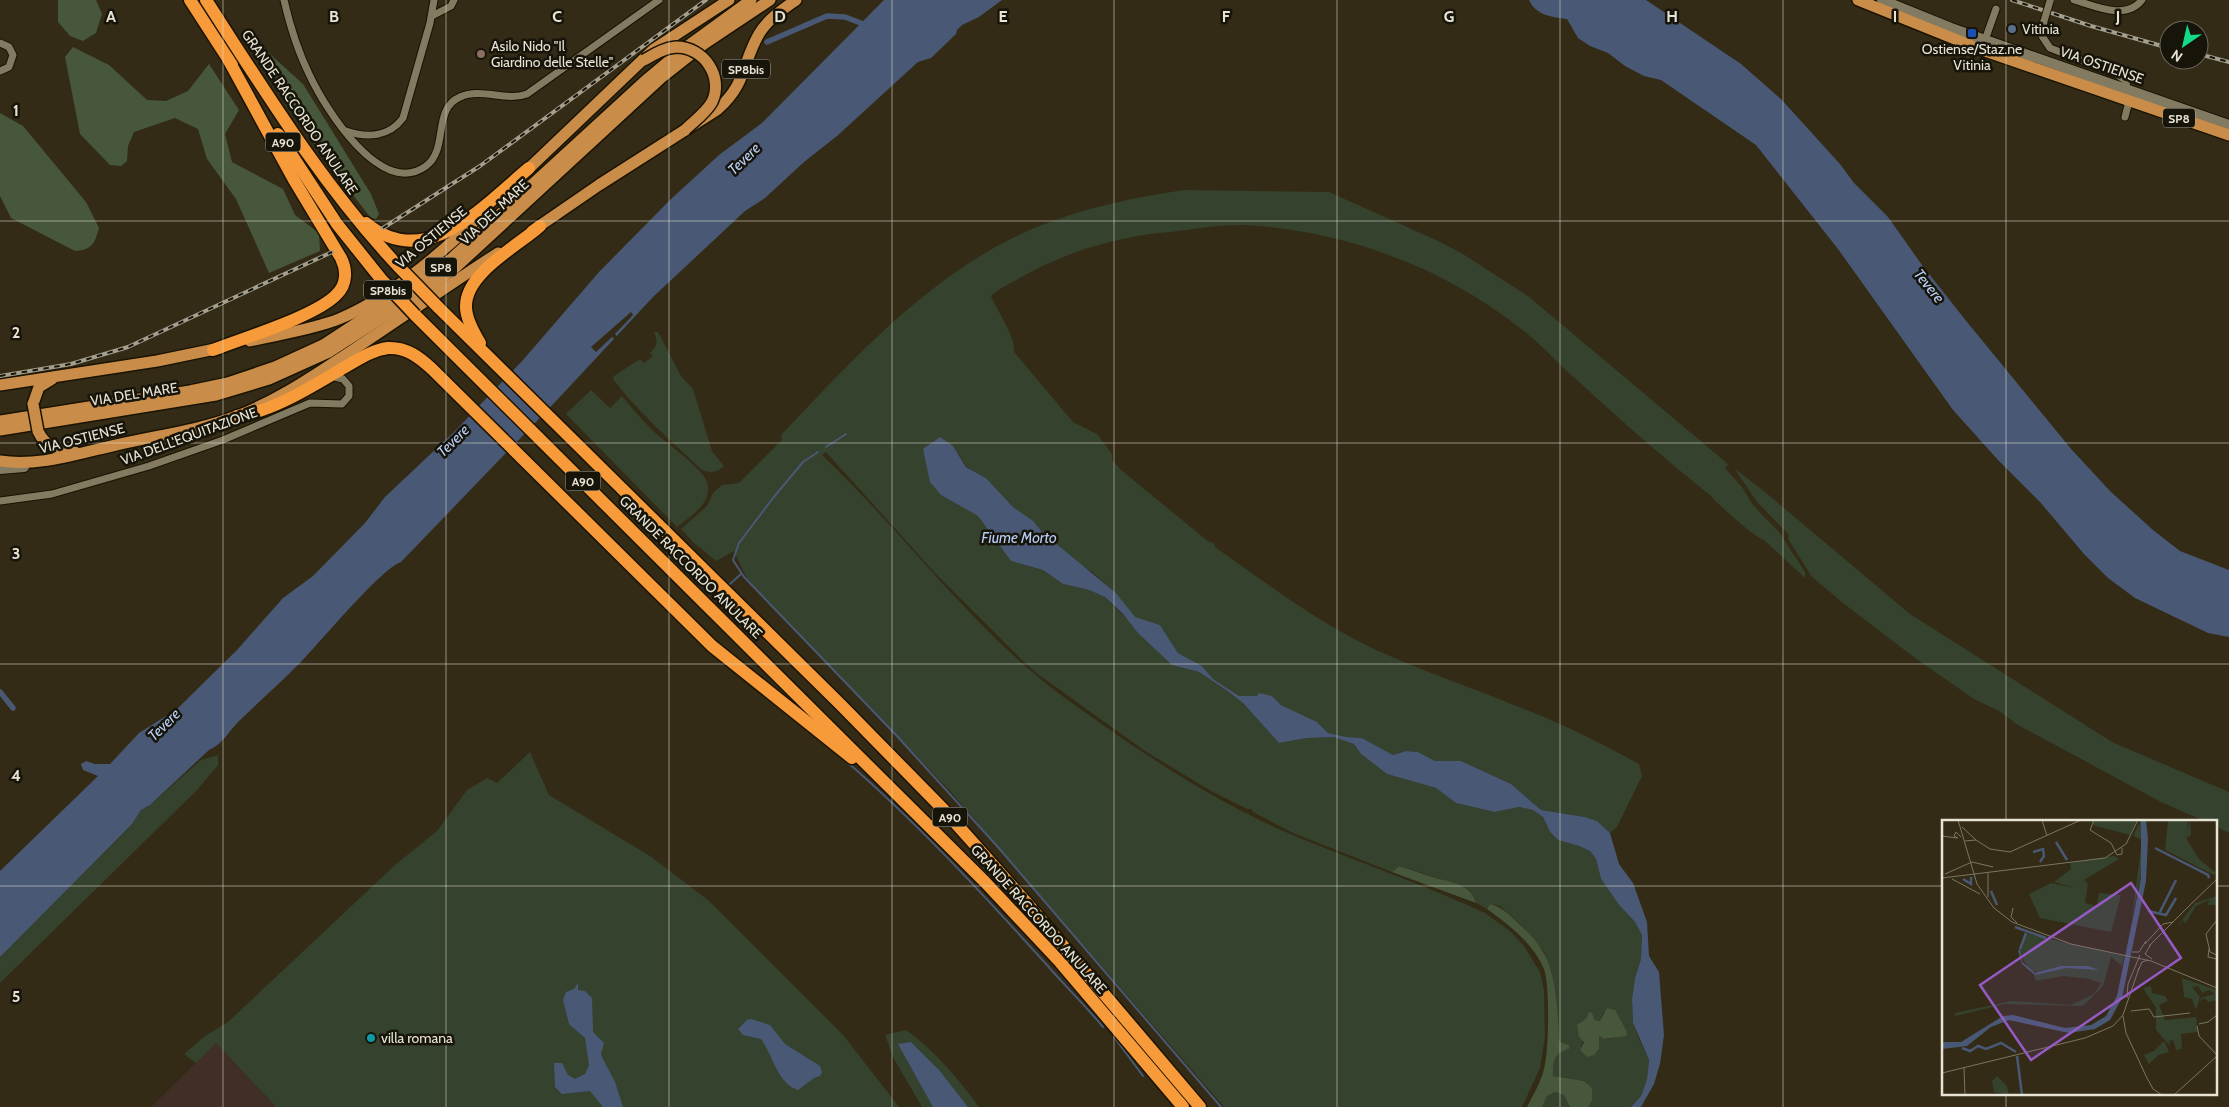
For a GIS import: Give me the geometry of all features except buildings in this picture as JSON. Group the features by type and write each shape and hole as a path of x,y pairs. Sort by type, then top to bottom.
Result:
{"highway":[{"name":"GRANDE RACCORDO ANULARE","path":"190,0 327,210 381,279 440,340 901,796 1040,940 1183,1107"},
{"name":"GRANDE RACCORDO ANULARE","path":"206,0 296,138 330,186 399,267 840,704 943,810 1032,908 1200,1107"},
{"path":"213,350 292,320 326,303 340,290 345,273 341,258 294,180 228,59"},
{"path":"330,186 360,217 377,231 395,240 415,242 434,238 453,228 530,168"},
{"path":"499,367 479,341 467,313 468,296 479,276 540,226"},
{"path":"236,416 285,399 365,356 383,349 406,350 424,361 693,629 731,663 901,796"}],"main road":[{"name":"VIA OSTIENSE","path":"0,385 157,361 213,350 326,323 359,309 432,260 658,46 727,0"},
{"name":"VIA DEL MARE","path":"0,421 190,391 228,383 284,363 323,345 378,310 450,260 658,70 751,0"},
{"name":"VIA DEL MARE","path":"0,430 216,395 276,376 329,352 416,296 456,267 661,78 704,44 770,0"},
{"name":"SP8bis","path":"685,130 714,112 730,96 742,79 760,31 773,17 796,0"},
{"name":"SP8","path":"1858,0 1964,43 2128,95 2229,135"},
{"name":"VIA OSTIENSE","path":"1882,0 2128,95 2229,125"},
{"path":"644,60 667,48 682,47 697,53 710,66 715,83 713,99 704,112 685,130"},
{"name":"VIA OSTIENSE","path":"0,469 36,466 80,453 196,428 236,416 274,398 314,375 685,130"},
{"path":"61,375 39,387 35,396 34,404 38,431 42,439 52,448 80,453"},
{"path":"0,461 20,463 59,459"}],"street":[{"path":"284,0 294,36 309,74 329,110 345,131 376,163 394,171 405,173 418,170 428,164 436,153 445,112 456,99 474,94 523,96 659,0"},
{"path":"363,151 366,142 374,136 396,126 406,114 411,87 432,16 434,0"},
{"path":"432,16 451,6 454,0"},
{"path":"2074,0 2118,11 2131,9 2142,0"},
{"path":"2050,1 2044,20 2042,36 2050,48 2116,74 2126,81 2128,95 2126,117"},
{"path":"1985,40 1996,14"},
{"path":"0,43 9,47 13,59 9,67 0,71"},
{"path":"345,131 374,136"},
{"name":"VIA DELL'EQUITAZIONE","path":"0,501 52,494 142,469 228,437 310,403 342,404 348,396 349,386 343,379 330,376"},
{"path":"0,475 36,466"}],"shaded area":[{"path":"216,1043 276,1107 151,1107"}],"green space":[{"path":"58,0 96,0 102,14 96,33 83,41 70,36 58,22"},
{"path":"247,42 262,47 303,84 371,194 379,214 376,219 371,218 324,158"},
{"path":"73,47 109,65 147,100 166,101 188,91 209,64 239,110 225,134 232,162 283,189 295,215 319,233 320,251 269,273 236,199 207,159 198,129 175,118 134,132 128,146 127,161 121,166 110,165 80,134 65,57"},
{"path":"0,113 23,126 86,202 99,228 92,245 75,251 11,218 0,196"},
{"path":"1185,190 1329,192 1463,254 1528,296 1728,464 1725,468 1742,487 1753,505 1779,532 1805,572 1805,578 1764,540 1737,521 1711,496 1626,425 1525,332 1494,309 1462,289 1394,257 1321,235 1245,225 1213,227 1122,239 1086,249 1034,270 991,296 1012,339 1014,352 1073,422 1097,434 1112,454 1112,460 1121,470 1209,542 1214,543 1215,547 1332,627 1374,649 1557,723 1639,764 1642,776 1617,827 1610,833 1597,821 1585,817 1541,810 1511,784 1461,761 1435,761 1418,752 1406,751 1393,755 1362,738 1328,733 1317,722 1281,705 1272,696 1239,696 1213,679 1202,666 1178,653 1160,625 1135,618 1116,593 1013,507 986,478 967,467 953,446 941,495 978,516 1011,561 1043,570 1063,584 1089,590 1105,597 1172,665 1199,672 1226,690 1243,703 1279,743 1307,738 1334,737 1355,744 1361,754 1387,774 1436,788 1456,803 1493,812 1519,807 1533,810 1543,817 1550,832 1558,840 1590,851 1596,859 1601,879 1619,905 1635,922 1642,935 1641,959 1635,978 1632,999 1633,1023 1649,1060 1647,1079 1641,1096 1631,1107 1588,1107 1592,1101 1592,1088 1584,1081 1553,1076 1555,1058 1560,1053 1569,1049 1569,1045 1560,1042 1555,993 1544,952 1525,929 1500,906 1490,904 1487,909 1476,903 1470,891 1462,885 1399,866 1392,872 1293,833 1253,812 1252,809 1247,809 1211,791 1145,751 1025,663 935,573 826,452 822,455 850,482 981,624 1037,676 1061,695 1172,771 1269,825 1462,902 1485,913 1510,931 1524,946 1540,972 1544,990 1545,1037 1540,1068 1522,1107 1224,1107 950,791 747,579 734,551 716,561 681,529 707,506 713,493 722,485 739,483 782,440 781,435 878,336 930,291 958,271 1009,240 1057,219 1108,204","holes":["1604,1012 1615,1038 1603,1039 1599,1035 1580,1050 1592,1013 1595,1020 1600,1021"]},
{"path":"654,332 658,332 681,376 693,389 712,451 724,466 719,470 711,472 702,470 656,427 613,379 614,376 640,359 644,363 653,356 650,353 655,348 656,343"},
{"path":"591,390 610,408 622,396 653,431 693,464 706,479 708,492 703,504 677,527 566,414"},
{"path":"1734,468 1910,614 2112,742 2229,792 2229,833 2216,826 2216,820 2202,820 2161,802 2018,725 1999,711 1974,699 1915,658 1812,577 1788,539 1789,535 1757,502"},
{"path":"530,752 549,795 650,856 708,900 844,1036 899,1107 276,1107 216,1043 196,1063 184,1054 205,1036 228,1022 395,865 437,831 467,790 487,778 497,783"},
{"path":"218,755 218,765 197,790 0,983 0,957 15,940 132,824 141,810 150,805 201,760"},
{"path":"1399,866 1464,887 1474,897 1476,903 1392,872"},
{"path":"1490,904 1505,911 1525,929 1543,952 1554,982 1559,1039 1560,1042 1569,1045 1569,1049 1560,1053 1555,1058 1553,1076 1584,1081 1592,1088 1592,1101 1588,1107 1570,1107 1564,1095 1555,1092 1547,1096 1542,1107 1527,1107 1541,1079 1546,1060 1548,1018 1546,977 1544,969 1534,951 1512,928 1487,909"},
{"path":"1607,1008 1615,1010 1627,1032 1626,1036 1603,1039 1599,1035 1599,1049 1594,1055 1587,1057 1580,1050 1584,1042 1579,1037 1577,1025 1586,1019 1589,1012 1592,1013 1595,1020 1600,1021"},
{"path":"906,1030 946,1066 979,1107 968,1107 940,1071 911,1042 924,1089 933,1107 922,1107 893,1057 885,1035"},
{"path":"1555,1092 1564,1095 1570,1107 1542,1107 1547,1096"}],"water":[{"name":"Tevere","path":"884,0 1002,0 979,17 962,25 956,34 931,58 918,62 837,136 804,162 765,198 745,211 653,297 401,562 380,577 302,661 239,721 222,741 209,750 150,805 141,810 132,824 0,957 0,871 98,776 83,770 81,764 86,761 95,764 110,764 139,733 177,709 237,650 283,598 313,576 365,523 385,497 456,430 523,360 599,272 670,200 719,155 762,123"},
{"name":"Tevere","path":"1529,0 1646,0 1741,64 1781,99 1840,164 1854,183 1888,217 1922,265 1967,322 2072,450 2111,492 2153,530 2180,551 2229,570 2229,637 2208,633 2135,598 2108,578 2084,554 2040,502 1998,460 1953,410 1838,249 1756,145 1661,80 1644,76 1625,66 1608,53 1590,46 1578,38 1567,19 1540,13"},
{"name":"Fiume Morto","path":"940,437 953,446 966,467 986,478 1013,507 1033,521 1042,532 1116,593 1135,617 1160,625 1178,653 1202,666 1213,679 1239,696 1257,696 1259,693 1272,696 1281,705 1317,722 1328,733 1362,738 1393,755 1406,751 1418,752 1435,761 1461,761 1511,784 1541,810 1585,817 1597,821 1610,833 1619,864 1633,883 1647,922 1649,956 1659,972 1664,1035 1660,1064 1654,1084 1641,1107 1631,1107 1641,1096 1647,1079 1649,1060 1633,1023 1632,999 1635,978 1641,959 1642,935 1635,922 1619,905 1601,879 1596,859 1590,851 1558,840 1550,832 1543,817 1533,810 1519,807 1494,812 1456,803 1436,788 1387,774 1361,754 1354,744 1334,737 1307,738 1279,743 1243,703 1226,690 1199,672 1172,665 1138,633 1122,613 1105,597 1089,590 1063,584 1043,570 1011,561 978,516 941,495 930,482 923,449"},
{"path":"578,983 578,990 585,991 592,998 593,1032 604,1043 601,1054 615,1082 623,1107 603,1107 590,1091 562,1094 555,1087 554,1063 562,1063 568,1075 575,1079 585,1074 589,1065 585,1038 569,1024 563,1000 566,992 574,989"},
{"path":"751,1019 770,1025 785,1044 820,1066 822,1072 820,1076 814,1078 798,1090 791,1086 780,1075 761,1039 743,1035 738,1029 747,1020"},
{"path":"911,1042 940,1071 968,1107 933,1107 898,1044"}],"pier":[{"path":"631,312 633,315 615,334 618,338 616,340 612,337 596,352 591,347"}],"waterway":[{"path":"767,42 827,16 845,17 866,25"},
{"path":"826,447 846,434"},
{"path":"818,452 803,462 773,498 739,543 733,560 744,577 896,735 997,846 1221,1107"},
{"path":"730,584 741,574"},
{"path":"0,692 13,708"},
{"path":"839,755 867,779 946,857 997,910 1103,1027"},
{"path":"1114,1037 1143,1076"}],"railway":[{"path":"383,228 480,166 706,0"},
{"path":"2012,0 2091,26 2159,45"},
{"path":"2209,57 2229,62"},
{"path":"0,376 71,364 128,347 332,252"}],"place":[{"name":"Vitinia","path":"2012,29"},
{"name":"Ostiense/Staz.ne Vitinia","path":"1972,33"},
{"name":"Asilo Nido \"Il Giardino delle Stelle\"","path":"481,54"},
{"name":"villa romana","path":"371,1038"}]}
